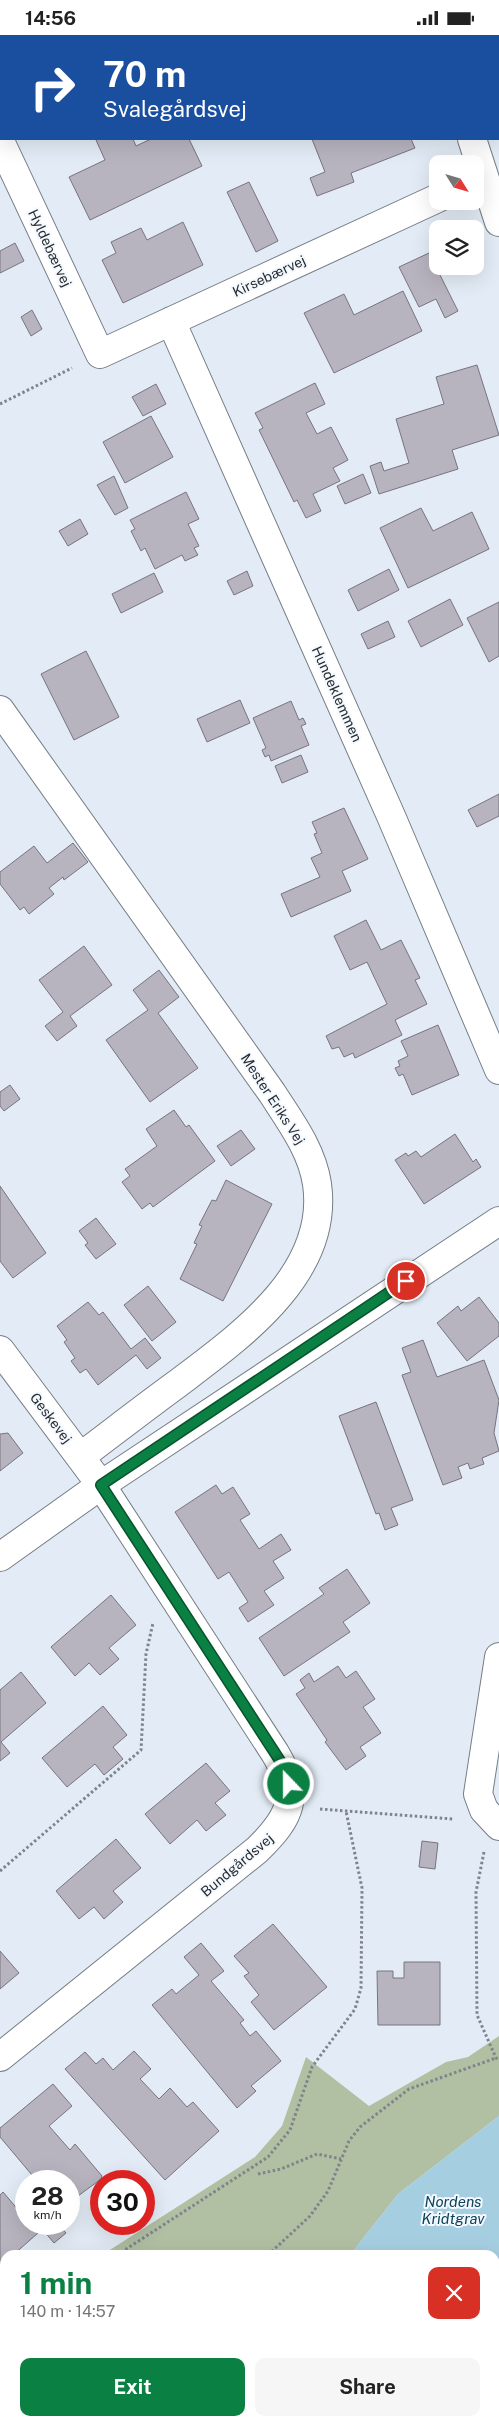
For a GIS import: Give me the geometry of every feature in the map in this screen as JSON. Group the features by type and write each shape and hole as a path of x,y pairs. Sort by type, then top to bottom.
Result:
{"street":[{"path":"472,140 475,155"},
{"name":"Hyldebærvej","path":"0,141 100,354"},
{"path":"484,190 499,222"},
{"name":"Kirsebærvej","path":"100,354 429,202"},
{"name":"Hundeklemmen","path":"171,321 391,816 499,1069"},
{"name":"Mester Eriks Vej","path":"0,710 272,1093 302,1138 317,1184 316,1231 301,1264 280,1295 241,1335 80,1457"},
{"path":"0,1557 101,1485 422,1270 499,1221"},
{"name":"Geskevej","path":"0,1350 101,1485"},
{"name":"Bundgårdsvej","path":"0,2057 258,1850 279,1829 289,1806 289,1784 284,1767 101,1485"},
{"path":"496,1823 484,1810 478,1794 499,1657"}],"path":[{"path":"0,404 100,354"},
{"path":"0,1871 141,1750 146,1654 154,1618 176,1600"},
{"path":"289,1806 457,1820"},
{"path":"125,2250 268,2157 290,2130 312,2067 355,2009 361,1987 362,1888 346,1811"},
{"path":"273,2250 310,2216 328,2191 349,2141 360,2127 409,2089 497,2059 477,2015 476,1911 476,1892 484,1852 496,1823"},
{"path":"258,2173 281,2169 316,2154 342,2159"}],"green space":[{"path":"499,2036 499,2116 398,2194 354,2250 110,2250 133,2235 155,2235 155,2221 255,2157 282,2126 306,2057 369,2106 446,2062 468,2057"}],"water":[{"name":"Nordens Kridtgrav","path":"499,2116 499,2250 354,2250 398,2194"}],"building":[{"path":"96,140 133,140 136,146 149,140 189,140 202,166 90,220 69,177 105,160"},
{"path":"312,140 411,140 415,148 351,173 354,182 317,196 310,178 325,172"},
{"path":"249,182 278,241 256,252 227,192"},
{"path":"183,222 203,265 123,303 102,260 116,253 111,242 141,228 147,240"},
{"path":"15,243 24,261 0,273 0,251"},
{"path":"429,253 429,275 440,275 458,311 445,318 436,299 419,307 399,267"},
{"path":"403,291 422,331 334,373 304,313 344,294 354,315"},
{"path":"32,310 42,329 31,336 21,317"},
{"path":"477,365 499,435 452,450 458,469 379,494 370,466 381,462 384,471 409,463 396,419 444,404 436,377"},
{"path":"315,383 325,404 306,413 317,434 331,427 348,460 333,468 340,481 313,494 321,511 306,518 297,500 294,502 259,430 263,428 255,413"},
{"path":"156,384 166,404 143,416 132,397"},
{"path":"151,416 173,457 125,483 103,442"},
{"path":"363,474 371,493 345,504 337,486"},
{"path":"114,476 128,508 115,515 97,485"},
{"path":"186,492 199,519 188,524 199,546 194,548 198,555 185,561 182,555 155,569 145,548 141,551 131,531 135,529 130,520"},
{"path":"421,508 433,531 472,512 489,549 408,588 380,528"},
{"path":"80,519 88,534 68,546 59,531"},
{"path":"389,569 399,590 358,611 348,590"},
{"path":"247,571 253,586 234,595 227,581"},
{"path":"154,573 163,592 121,613 112,594"},
{"path":"450,599 463,625 421,647 408,621"},
{"path":"499,602 499,656 489,662 467,618"},
{"path":"388,621 395,637 368,649 361,634"},
{"path":"86,651 119,717 74,740 41,674"},
{"path":"240,700 250,723 207,742 197,719"},
{"path":"291,701 299,720 303,718 306,724 301,726 309,745 271,761 269,755 265,757 262,750 266,748 253,718"},
{"path":"301,755 308,772 282,783 275,766"},
{"path":"499,794 499,816 477,827 468,810"},
{"path":"344,808 368,859 342,871 351,891 291,917 281,894 320,877 311,858 322,853 314,834 317,833 312,822"},
{"path":"73,843 88,862 64,880 63,877 49,888 54,894 29,914 24,907 20,910 0,884 0,872 34,846 47,863"},
{"path":"366,920 381,950 401,940 420,978 415,980 427,1004 395,1020 402,1035 355,1058 353,1053 344,1057 339,1047 332,1049 326,1036 387,1004 367,962 350,970 334,936"},
{"path":"84,946 112,985 70,1016 77,1026 57,1041 45,1026 63,1012 39,980"},
{"path":"159,970 179,997 158,1013 198,1068 150,1102 106,1040 148,1010 133,990"},
{"path":"438,1025 459,1075 412,1095 403,1074 399,1076 395,1068 400,1066 398,1061 408,1056 401,1041"},
{"path":"10,1085 20,1099 4,1111 0,1106 0,1092"},
{"path":"174,1110 186,1127 189,1125 215,1161 153,1207 150,1203 142,1209 122,1182 130,1176 125,1169 157,1146 146,1129"},
{"path":"241,1130 255,1149 231,1166 217,1146"},
{"path":"455,1134 473,1162 476,1159 481,1167 424,1204 395,1160 406,1153 408,1156 416,1151 421,1157"},
{"path":"226,1180 272,1204 223,1301 180,1279 197,1244 194,1243 202,1226 199,1225 212,1200 216,1201"},
{"path":"0,1186 46,1253 13,1278 0,1261"},
{"path":"96,1218 116,1244 96,1259 85,1245 88,1243 79,1231"},
{"path":"148,1286 176,1322 152,1341 124,1305"},
{"path":"479,1297 499,1323 499,1336 467,1361 437,1323 458,1306 461,1311"},
{"path":"88,1302 99,1315 103,1312 131,1349 145,1338 161,1358 147,1369 136,1355 98,1385 86,1369 80,1373 71,1361 75,1358 64,1342 67,1340 57,1326"},
{"path":"423,1340 437,1377 484,1360 499,1400 494,1433 499,1451 482,1458 484,1464 470,1469 468,1463 458,1467 462,1478 443,1485 402,1375 411,1372 402,1348"},
{"path":"376,1402 413,1500 391,1508 398,1525 385,1530 379,1513 376,1514 339,1416"},
{"path":"8,1433 23,1453 0,1471 0,1434"},
{"path":"216,1485 222,1494 233,1487 250,1514 240,1520 259,1549 281,1534 291,1550 273,1561 284,1578 264,1591 274,1605 248,1622 239,1608 248,1602 229,1572 218,1579 175,1512"},
{"path":"347,1569 370,1603 343,1622 350,1632 284,1676 259,1638 324,1594 319,1588"},
{"path":"111,1595 136,1625 109,1648 119,1659 100,1675 89,1663 75,1676 51,1647"},
{"path":"338,1666 346,1678 356,1671 375,1699 363,1707 381,1733 360,1747 366,1756 346,1770 325,1742 327,1740 296,1694 305,1688 300,1680 309,1673 314,1682"},
{"path":"21,1672 46,1703 1,1742 10,1753 0,1761 0,1690"},
{"path":"103,1706 127,1735 113,1747 123,1759 104,1775 95,1764 67,1787 42,1758"},
{"path":"206,1763 230,1791 215,1803 226,1815 206,1831 197,1820 170,1844 145,1814"},
{"path":"116,1839 141,1868 113,1891 123,1902 104,1919 94,1907 79,1919 56,1891"},
{"path":"422,1841 438,1843 435,1869 419,1867"},
{"path":"273,1924 327,1987 274,2030 251,2002 259,1995 244,1976 249,1973 234,1956"},
{"path":"201,1943 224,1971 211,1981 244,2020 240,2023 250,2036 256,2031 281,2061 251,2086 256,2091 237,2108 152,2005 172,1989 176,1994 199,1975 184,1957"},
{"path":"0,1951 19,1973 0,1989"},
{"path":"404,1962 440,1962 440,2025 378,2025 377,1971 393,1971 393,1978 404,1978"},
{"path":"134,2051 151,2069 140,2079 159,2099 170,2088 187,2107 193,2102 219,2131 165,2180 65,2069 85,2052 96,2064 103,2058 113,2070"},
{"path":"53,2084 72,2106 49,2126 70,2150 75,2144 97,2170 90,2170 90,2187 80,2195 80,2170 28,2170 0,2137 0,2128"},
{"path":"3,2192 15,2206 15,2235 36,2235 19,2250 0,2250 0,2195"},
{"path":"47,2235 64,2235 54,2243"}],"route":[{"path":"289,1784 284,1767 101,1485 406,1281"}]}
